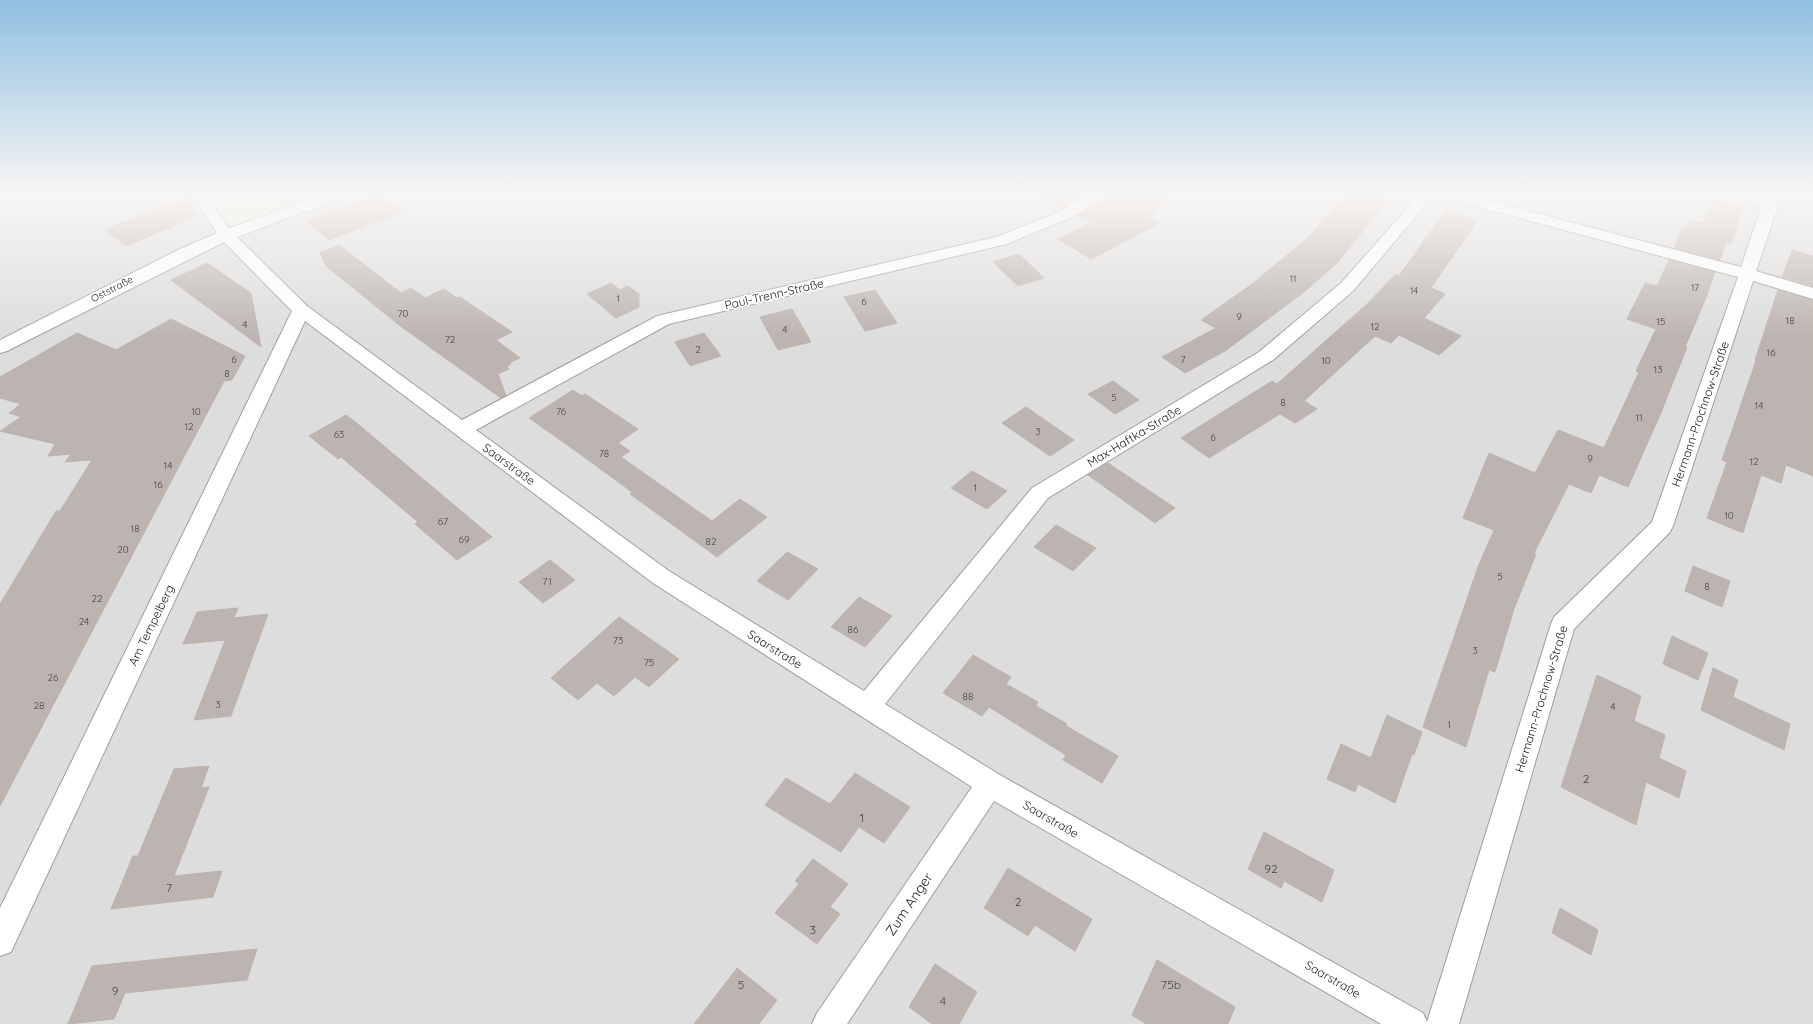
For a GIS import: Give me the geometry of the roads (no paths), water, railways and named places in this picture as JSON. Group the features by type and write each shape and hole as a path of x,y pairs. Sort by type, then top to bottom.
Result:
{"street":[{"name":"Oststraße","path":"0,347 112,289 212,242"},
{"name":"Saarstraße","path":"233,242 301,310 662,577 990,784 1412,1024"},
{"name":"Paul-Trenn-Straße","path":"461,429 663,320 998,242"},
{"name":"Max-Haftka-Straße","path":"867,707 1040,493 1266,356 1347,287 1386,242"},
{"path":"1626,242 1747,274 1813,294"},
{"name":"Hermann-Prochnow-Straße","path":"1443,1024 1563,624 1662,526 1759,242"},
{"name":"Am Tempelberg","path":"0,941 301,310"},
{"name":"Zum Anger","path":"828,1024 990,784"}]}
